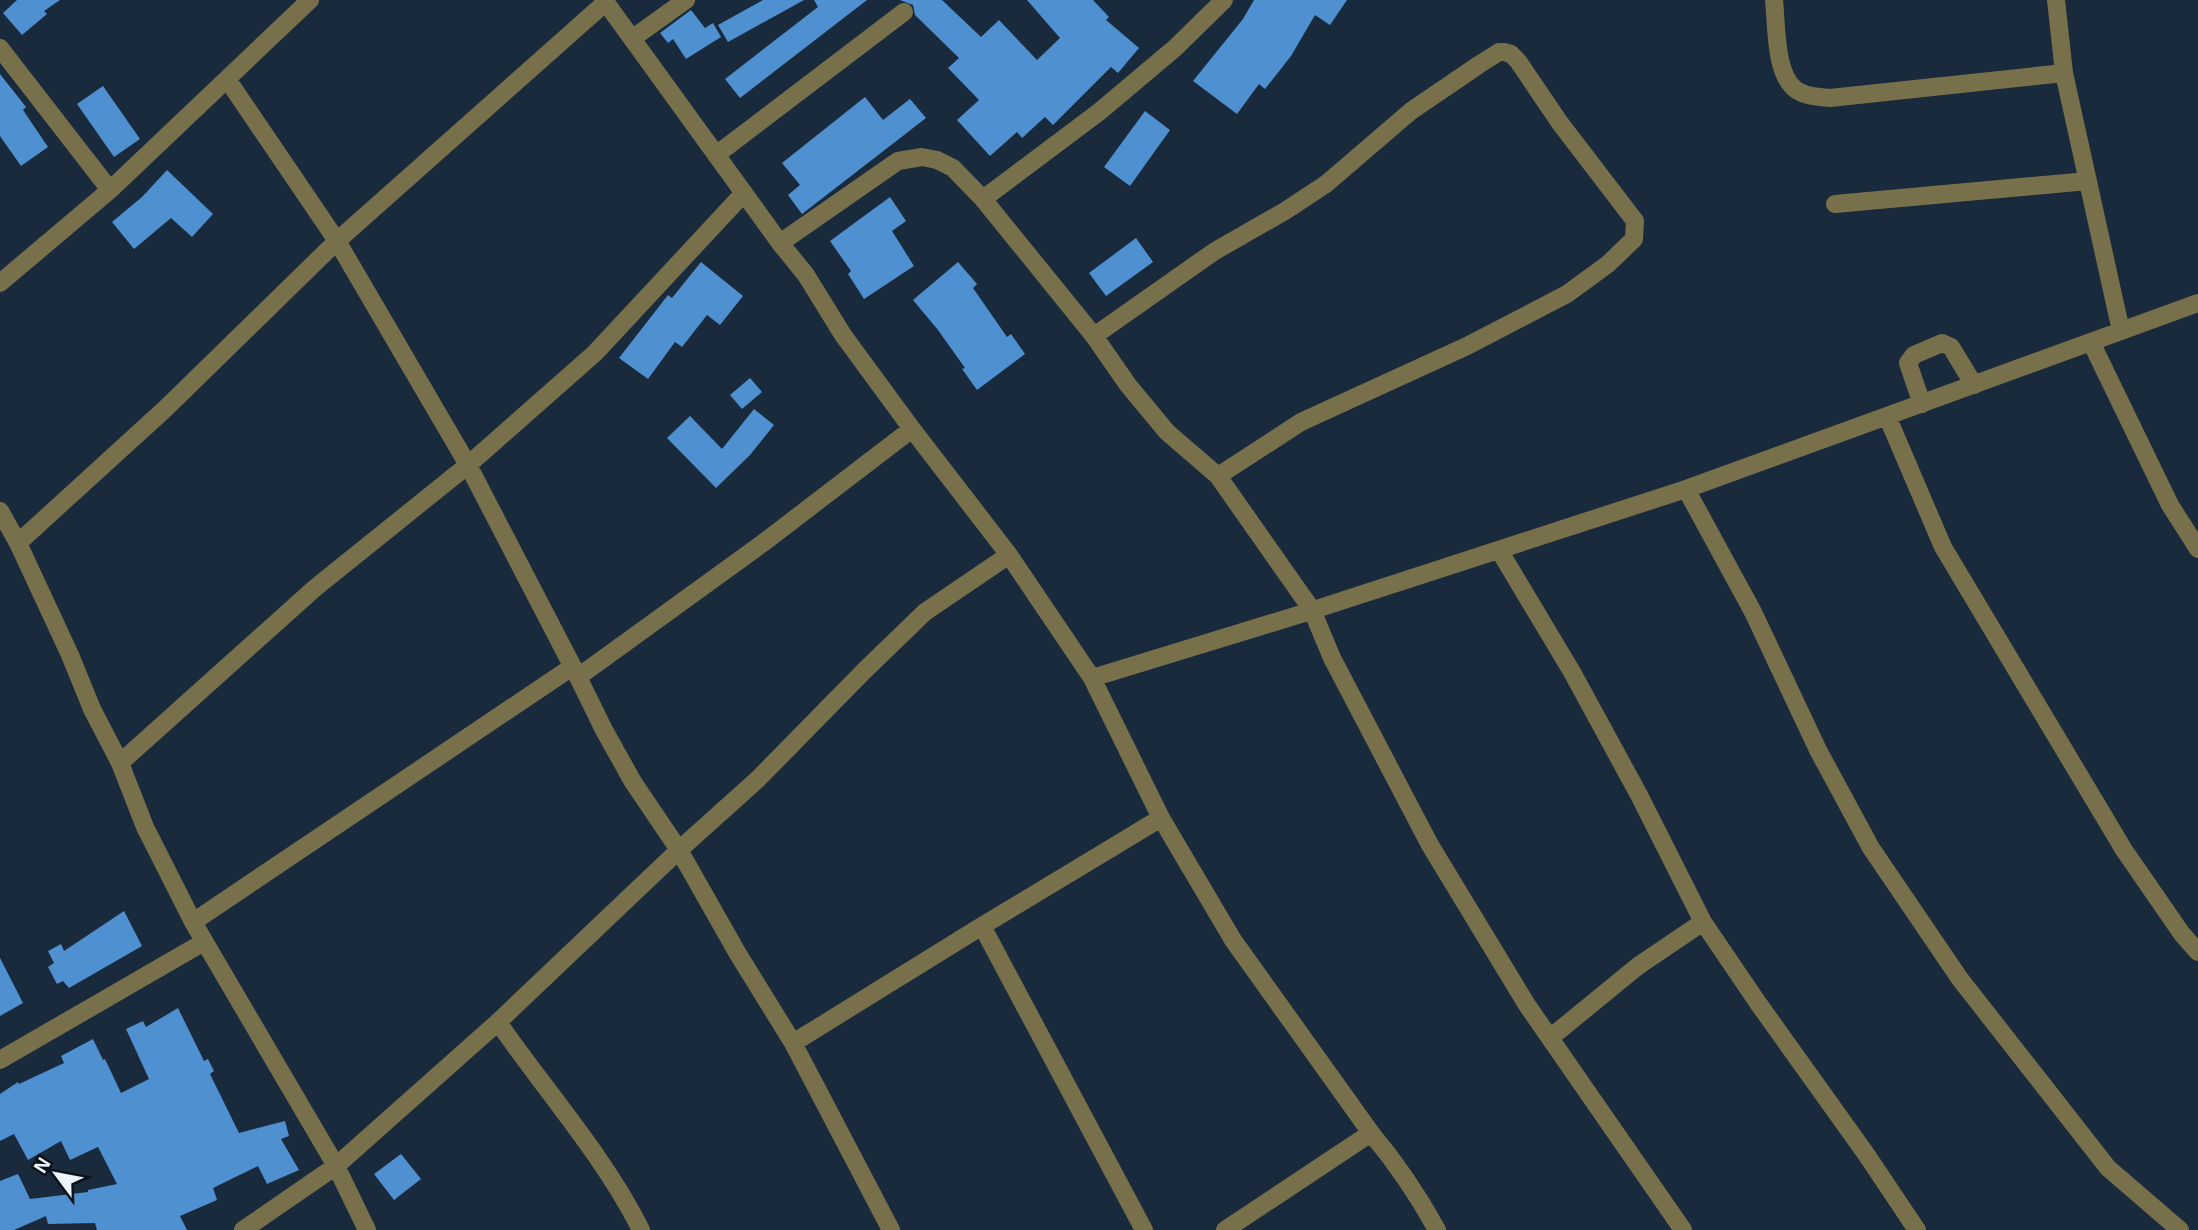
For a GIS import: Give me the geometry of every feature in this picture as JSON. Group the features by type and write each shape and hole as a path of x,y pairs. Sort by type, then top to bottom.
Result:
{"street":[{"path":"0,283 110,190 310,0"},
{"path":"983,199 1099,112 1175,48 1224,0"},
{"path":"1774,0 1782,71 1790,86 1801,93 1830,98 2064,73"},
{"path":"2056,0 2064,73 2121,331"},
{"path":"18,543 165,409 337,241 605,1 806,275 843,335 1009,555 1092,678 1161,818 1233,940 1391,1157 1437,1230"},
{"path":"632,38 677,3"},
{"path":"716,155 904,12"},
{"path":"0,48 110,190"},
{"path":"1094,335 1215,251 1326,184 1411,111 1480,64 1499,52 1511,54 1518,61 1560,123 1635,221 1634,239 1608,264 1567,294 1467,346 1301,422 1218,476"},
{"path":"227,79 337,241 468,466 604,730 633,782 679,850 793,1043 891,1230"},
{"path":"780,243 898,161 922,157 937,160 953,168 983,199 1094,335 1128,384 1167,432 1218,476 1312,610 1332,658 1430,845 1527,1005 1683,1230"},
{"path":"1835,204 2088,181"},
{"path":"120,763 315,587 468,466 595,353 744,193"},
{"path":"1092,678 1686,489 2198,303"},
{"path":"2091,342 2170,505 2198,550"},
{"path":"1922,404 1908,363 1914,355 1942,343 1951,347 1974,385"},
{"path":"1887,416 1943,547 2124,850 2182,934 2198,952"},
{"path":"193,922 575,672 763,543 912,429"},
{"path":"1686,489 1753,612 1818,750 1878,859 1960,979 2108,1168 2180,1230"},
{"path":"0,511 18,543 92,709 120,763 145,827 193,922 336,1166 367,1230"},
{"path":"1499,550 1572,672 1639,795 1703,922 1917,1230"},
{"path":"243,1230 336,1166 498,1022 625,899 758,779 925,612 1009,555"},
{"path":"793,1043 1161,818"},
{"path":"1550,1038 1638,966 1703,922"},
{"path":"982,926 1144,1230"},
{"path":"0,1059 204,942"},
{"path":"498,1022 604,1169 641,1230"},
{"path":"1225,1230 1371,1133"}],"building":[{"path":"17,0 60,0 44,11 47,14 22,35 3,13"},
{"path":"763,0 804,0 728,42 718,25"},
{"path":"814,0 867,0 740,98 725,79 818,7"},
{"path":"900,0 942,0 981,37 999,20 1037,60 1060,38 1027,0 1093,0 1109,17 1106,20 1139,48 1118,73 1111,67 1053,125 1045,117 1022,138 1017,132 990,156 957,120 979,100 948,68 959,58 915,15 913,5"},
{"path":"1254,0 1347,0 1330,25 1315,15 1291,56 1265,89 1259,84 1237,114 1193,81 1243,19"},
{"path":"691,10 705,28 713,23 721,37 686,59 673,39 668,43 660,33"},
{"path":"0,74 26,107 23,110 48,147 21,166 0,136"},
{"path":"103,86 140,139 114,157 77,104"},
{"path":"865,97 883,120 910,99 926,118 802,214 788,195 800,185 782,163"},
{"path":"1145,111 1170,130 1130,186 1104,167"},
{"path":"167,170 213,214 192,237 171,218 134,249 112,222 142,197"},
{"path":"890,197 906,221 892,231 914,266 864,299 848,274 851,271 830,241"},
{"path":"1136,238 1153,262 1106,296 1089,273"},
{"path":"701,262 743,296 720,325 707,315 682,347 675,342 648,379 619,358 668,295 672,298"},
{"path":"958,262 977,284 973,288 1007,337 1011,334 1025,354 977,390 938,330 913,300"},
{"path":"750,378 762,392 742,409 730,395"},
{"path":"754,409 774,425 750,455 716,488 667,438 690,416 722,449"},
{"path":"124,911 142,946 69,988 63,981 57,984 48,967 54,963 48,951 61,944 64,951"},
{"path":"0,958 23,1003 0,1016"},
{"path":"178,1008 204,1061 208,1059 214,1071 210,1074 239,1133 285,1121 289,1136 281,1139 299,1170 267,1184 258,1166 213,1188 217,1200 180,1216 187,1230 97,1230 95,1223 48,1224 46,1216 14,1230 0,1230 0,1181 18,1174 30,1199 88,1192 117,1184 98,1147 70,1160 61,1141 28,1160 14,1134 0,1141 0,1094 18,1082 19,1084 64,1063 61,1056 93,1039 121,1093 149,1079 126,1029 143,1021 146,1027"},
{"path":"401,1154 421,1179 394,1200 374,1174"}]}
